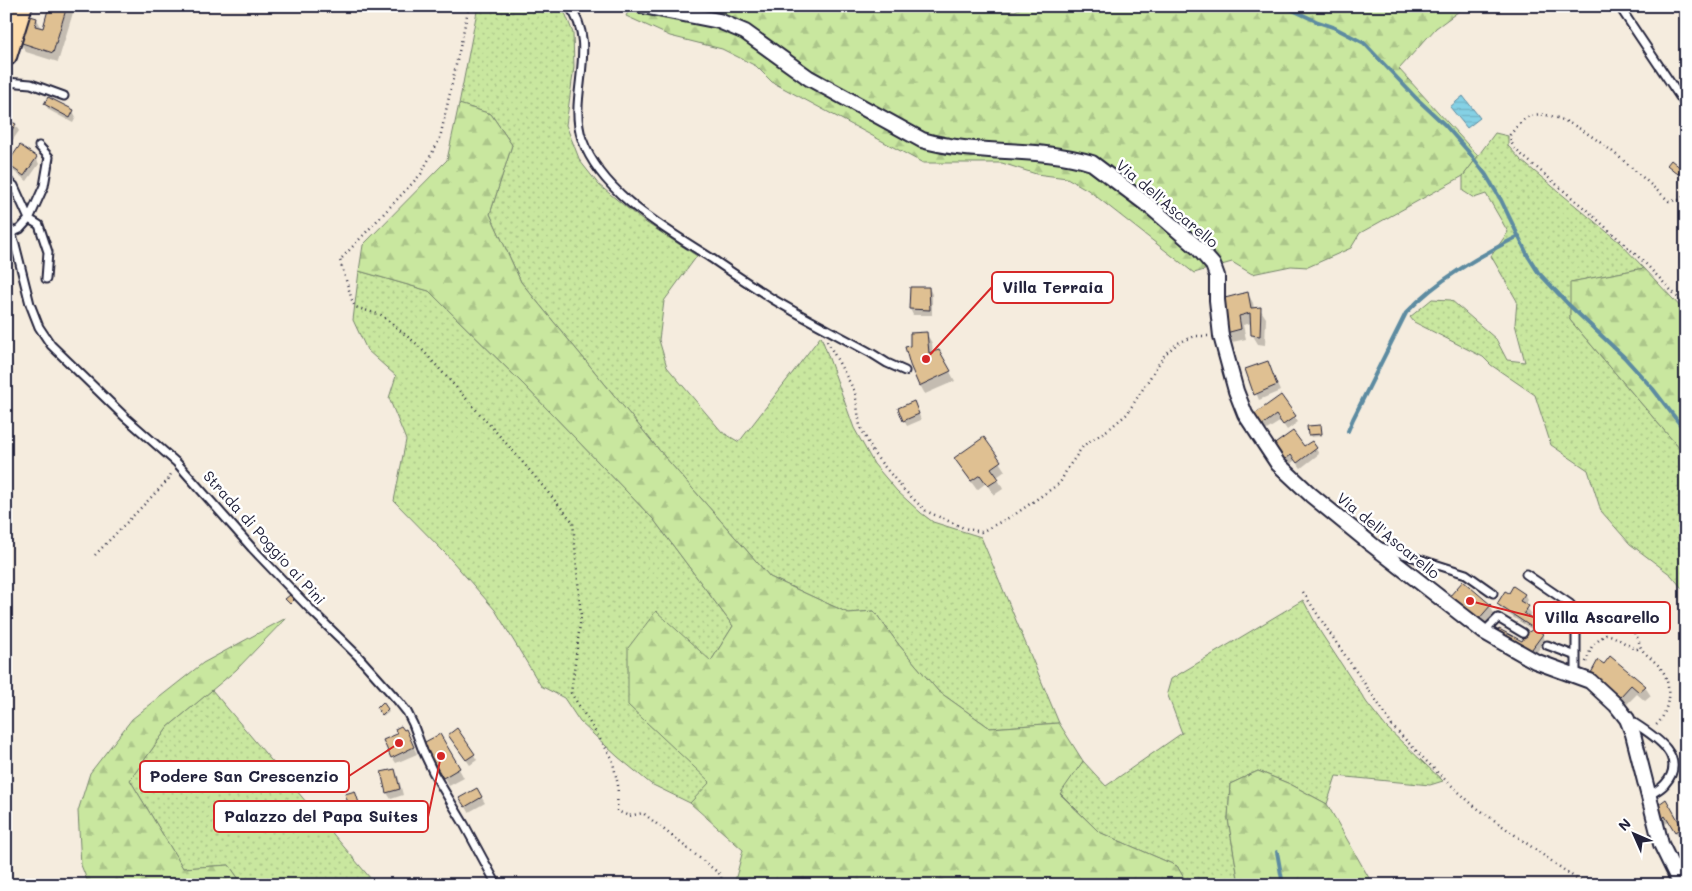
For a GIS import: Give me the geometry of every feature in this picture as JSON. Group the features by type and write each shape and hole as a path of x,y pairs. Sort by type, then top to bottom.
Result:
{"main road":[{"path":"6,55 18,10"}],"street":[{"name":"Via dell'Ascarello","path":"643,6 719,21 745,32 809,78 922,140 937,145 1060,155 1092,163 1153,209 1198,248 1213,265 1217,276 1216,300 1221,336 1236,391 1245,414 1278,464 1311,495 1371,544 1484,632 1534,661 1590,682 1610,698 1627,719 1633,734 1661,844 1681,885"}],"lane":[{"path":"569,6 581,30 583,44 578,87 578,124 589,156 607,181 647,216 773,299 887,363 905,370"},
{"path":"1619,6 1686,106"},
{"path":"6,82 30,84 64,96"},
{"path":"11,233 20,229 29,218 44,186 49,157 39,146"},
{"path":"6,179 14,186 29,218 39,225 48,252 46,279"},
{"name":"Strada di Poggio ai Pini","path":"6,220 30,304 39,327 51,345 126,418 175,461 252,548 357,655 399,702 413,724 433,772 497,885"},
{"path":"1371,544 1466,574 1493,593"},
{"path":"1526,574 1570,604 1576,611 1578,676"},
{"path":"1484,632 1498,618 1523,633"},
{"path":"1547,645 1576,656"},
{"path":"1627,719 1664,744 1673,758 1671,774 1665,784 1649,796"}],"path":[{"path":"469,6 440,138 421,174 340,260 352,300 356,307 381,315 418,346 514,452 572,522 581,617 571,694 612,758 618,785 617,811 629,816 643,813 720,875 722,885"},
{"path":"1686,193 1680,200 1670,201 1606,147 1575,125 1555,116 1532,115 1518,124 1510,135 1511,142 1516,150 1644,262 1686,306"},
{"path":"816,323 853,387 860,426 874,454 904,490 926,511 964,528 980,532 1014,515 1060,483 1067,469 1084,445 1109,429 1127,414 1165,354 1178,343 1195,336 1221,336"},
{"path":"96,555 168,480 175,461"},
{"path":"1304,592 1328,632 1392,726 1438,773 1474,805 1585,885"},
{"path":"1613,612 1638,638 1640,647 1664,671 1668,693 1666,710 1660,722 1648,732"},
{"path":"1578,676 1592,646 1606,634 1611,635 1630,648 1637,649 1640,647"}],"green space":[{"path":"478,6 559,6 566,15 573,33 574,67 566,125 580,161 599,185 642,220 697,256 664,301 659,340 667,367 722,432 739,442 821,336 854,428 874,464 897,491 933,522 981,537 1059,723 990,728 938,691 899,645 874,611 848,613 770,577 664,456 521,282 490,214 512,145 491,114 459,104"},
{"path":"631,6 720,6 738,9 740,6 979,6 983,9 1015,11 1025,6 1166,6 1193,11 1202,6 1466,6 1436,28 1399,69 1478,156 1463,176 1360,233 1351,248 1308,267 1291,266 1252,274 1232,262 1194,273 1088,190 1067,178 1036,174 1002,163 923,163 772,82 756,66 722,49 670,36 626,16"},
{"path":"459,104 491,114 512,145 490,214 521,282 664,456 770,577 848,613 874,611 899,645 938,691 990,728 1059,723 1083,761 1060,794 1099,832 1177,866 1188,885 734,885 743,850 690,803 710,782 628,705 628,648 656,611 711,661 733,626 654,520 525,386 429,291 359,271 363,245 447,160"},
{"path":"1495,133 1508,136 1508,146 1522,161 1619,242 1644,268 1571,282 1570,320 1686,456 1686,593 1671,575 1630,544 1601,511 1588,470 1551,445 1535,395 1491,365 1483,357 1414,322 1410,317 1432,299 1451,300 1496,339 1507,360 1525,362 1515,324 1517,301 1491,256 1508,232 1486,194 1474,198 1463,191 1463,176"},
{"path":"1644,268 1686,313 1686,456 1570,320 1570,282"},
{"path":"359,271 429,291 525,386 654,520 733,626 711,661 628,705 711,782 690,803 651,784 580,722 564,698 541,686 495,610 446,554 394,501 406,440 389,398 396,376 367,350 353,320"},
{"path":"1303,600 1321,633 1367,703 1386,727 1443,781 1430,785 1336,776 1327,804 1290,784 1258,771 1230,784 1228,819 1238,878 1236,885 1188,885 1177,866 1099,832 1060,793 1083,761 1106,786 1182,733 1167,693 1171,679"},
{"path":"286,618 236,670 168,727 130,780 183,868 229,865 243,885 89,885 81,865 78,811 90,773 132,719 203,663"},
{"path":"212,690 376,885 243,885 229,865 183,868 130,780 168,727"},
{"path":"1258,771 1290,784 1327,804 1373,885 1236,885 1238,878 1228,819 1230,784"}],"water":[{"path":"1463,96 1480,118 1467,128 1450,107"}],"building":[{"path":"49,6 67,6 53,53 19,42 27,15 37,18 35,26 43,28"},
{"path":"48,97 74,110 70,118 44,104"},
{"path":"6,119 16,124 6,138"},
{"path":"20,145 37,157 24,176 7,164"},
{"path":"1671,160 1682,169 1678,174 1667,165"},
{"path":"910,287 929,287 930,310 909,309"},
{"path":"1248,292 1251,308 1261,307 1260,336 1251,335 1250,313 1239,316 1241,329 1226,333 1221,299"},
{"path":"927,332 929,353 939,350 951,371 919,386 905,347 910,346 910,333"},
{"path":"1268,361 1277,385 1254,395 1245,369"},
{"path":"1281,395 1296,416 1283,425 1276,415 1261,426 1253,415"},
{"path":"914,401 919,414 903,421 898,408"},
{"path":"1321,425 1322,434 1308,435 1307,426"},
{"path":"1293,431 1304,446 1312,441 1317,448 1297,463 1291,455 1283,461 1272,446"},
{"path":"984,437 1001,461 991,468 999,479 988,486 980,475 971,481 954,458"},
{"path":"1463,581 1491,605 1477,621 1449,597"},
{"path":"1513,586 1525,594 1520,601 1529,606 1524,613 1537,622 1533,628 1497,604 1505,591 1509,593"},
{"path":"290,595 294,600 290,604 285,599"},
{"path":"1535,628 1543,634 1529,653 1496,634 1499,629 1522,641 1527,633"},
{"path":"1610,656 1646,686 1639,692 1631,685 1620,697 1591,673 1598,660 1604,664"},
{"path":"383,702 388,709 382,715 377,708"},
{"path":"401,726 404,730 406,729 414,747 391,758 383,740 397,734 395,729"},
{"path":"457,728 475,754 466,760 448,735"},
{"path":"440,734 460,768 443,778 423,743"},
{"path":"395,769 400,789 386,793 381,772"},
{"path":"477,788 482,797 465,807 459,798"},
{"path":"355,791 359,803 349,806 345,794"},
{"path":"1666,799 1682,827 1675,832 1665,816 1663,818 1664,822 1660,825 1655,807"}],"waterway":[{"path":"1284,6 1333,27 1364,43 1416,98 1445,125 1486,175 1538,272 1568,304 1624,357 1653,389 1686,432"},
{"path":"1348,431 1406,313 1445,279 1519,236"},
{"path":"1277,852 1283,885"},
{"path":"1684,873 1686,869"}],"place":[{"name":"Villa Terraia","path":"926,359"},
{"name":"Villa Ascarello","path":"1470,601"},
{"name":"Podere San Crescenzio","path":"399,743"},
{"name":"Palazzo del Papa Suites","path":"441,756"}]}
